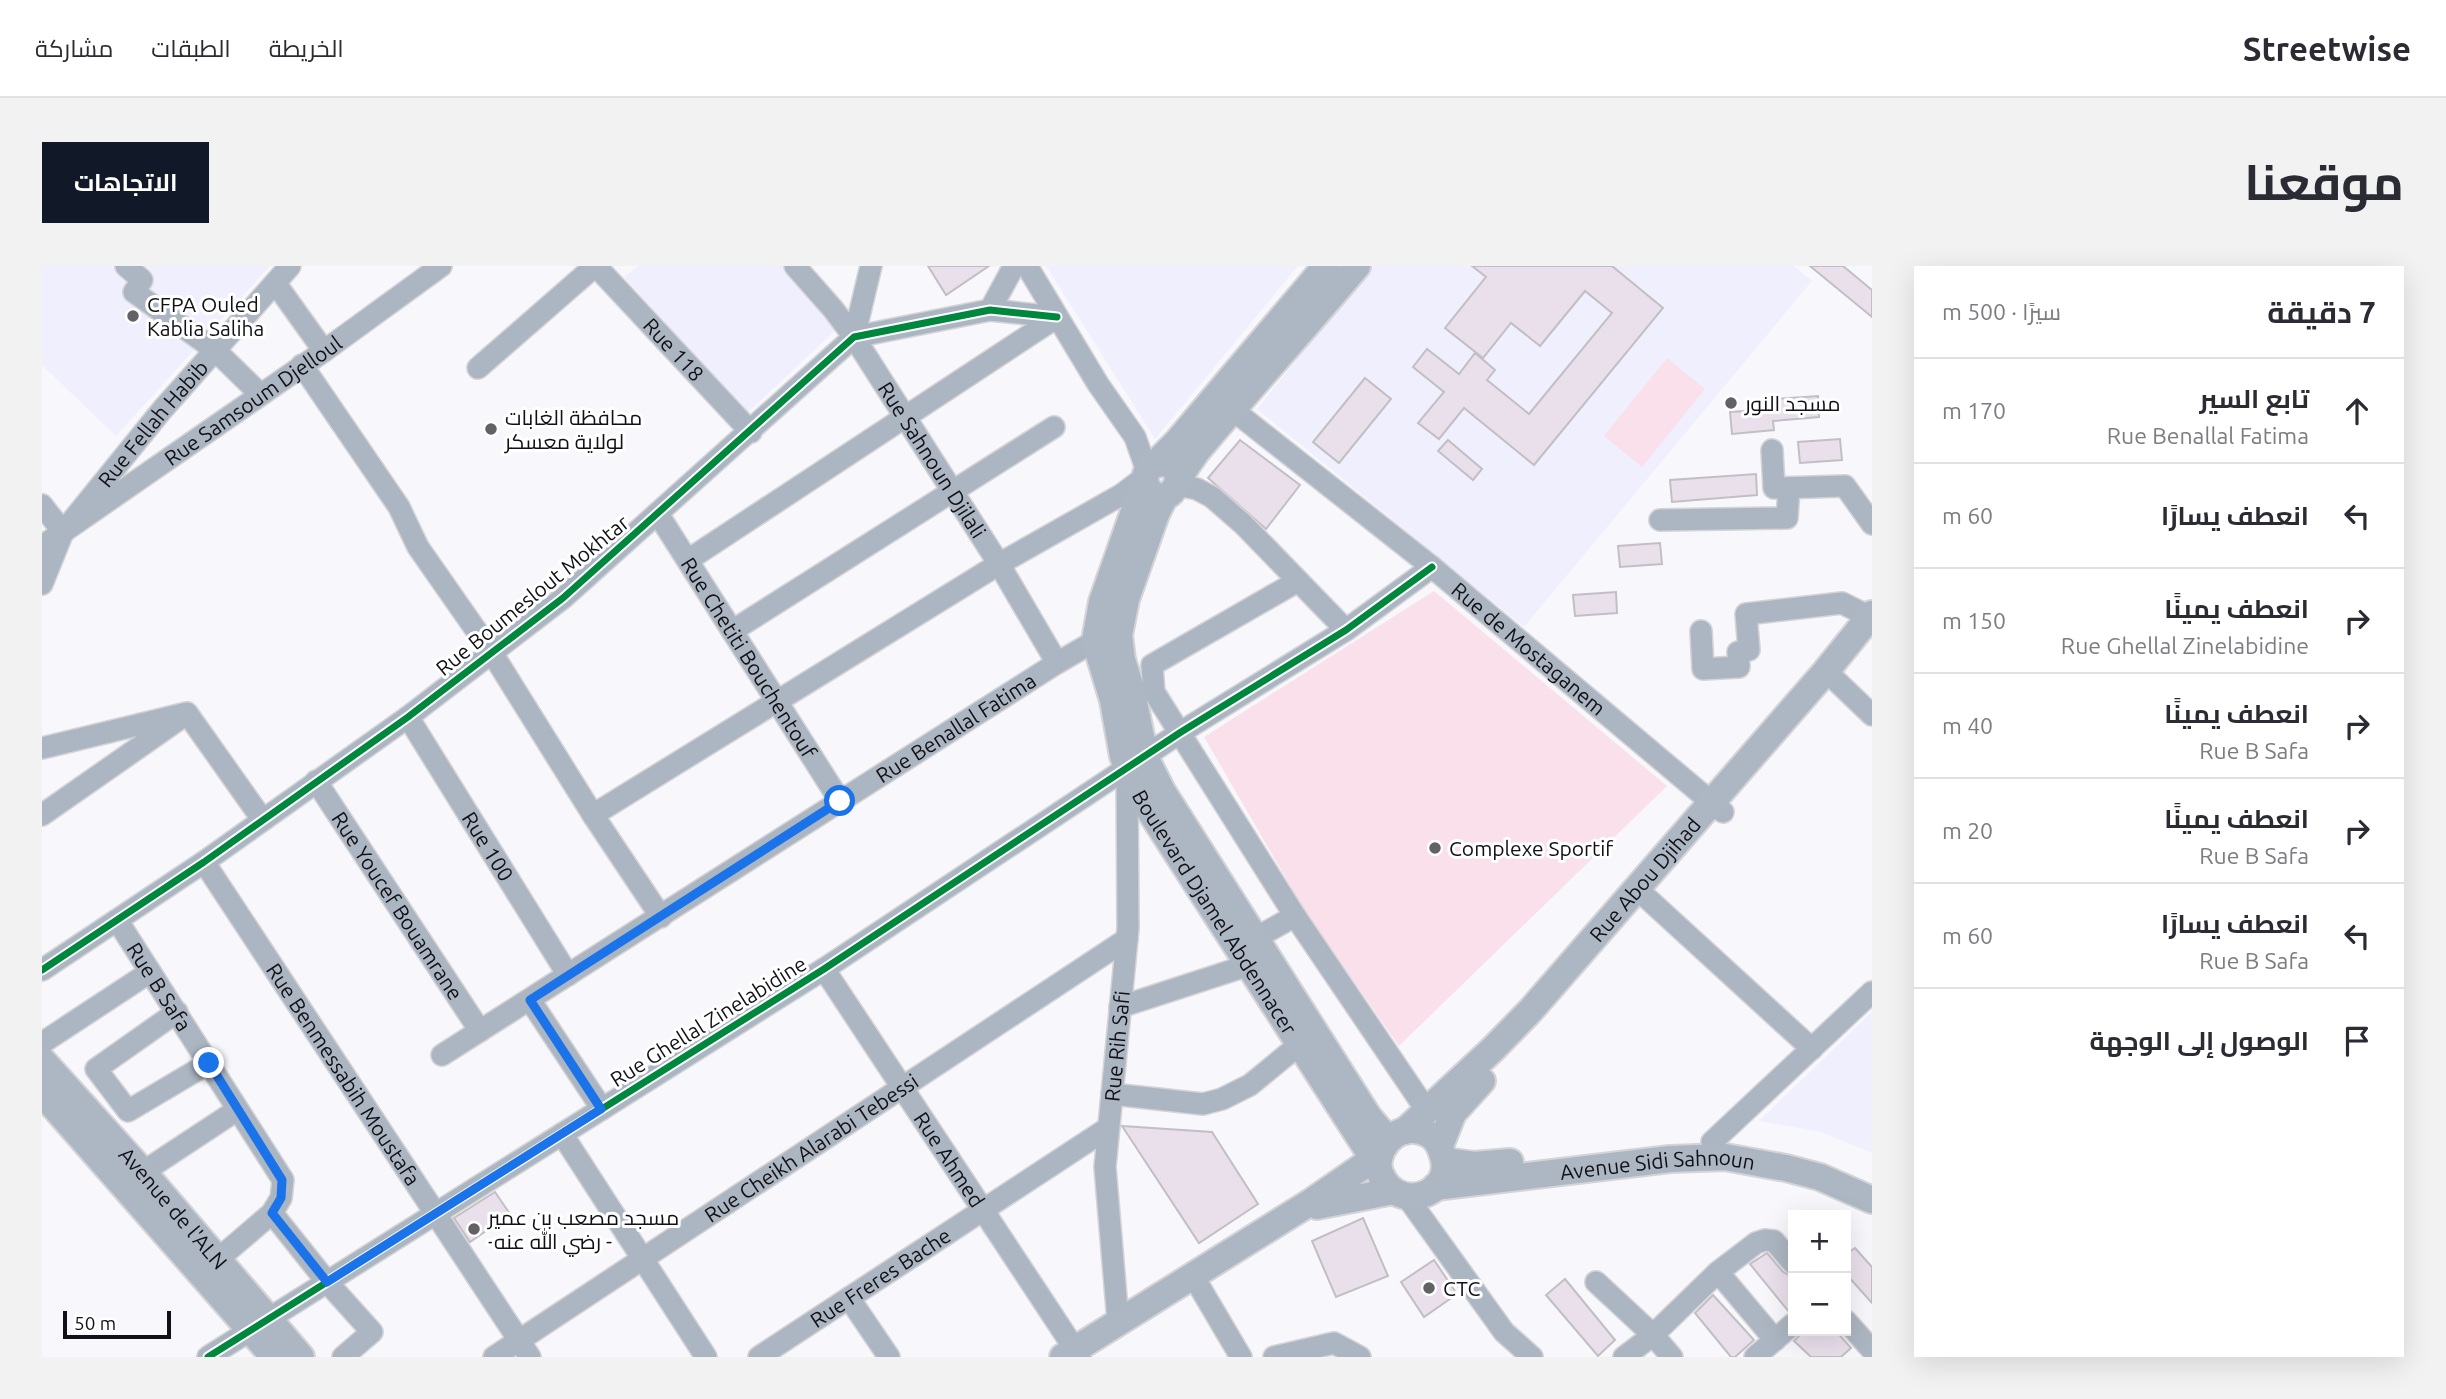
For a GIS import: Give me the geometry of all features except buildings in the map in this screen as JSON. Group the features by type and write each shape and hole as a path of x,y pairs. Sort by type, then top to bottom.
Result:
{"main road":[{"name":"Boulevard Djamel Abdennacer","path":"1316,297 1326,266"},
{"name":"Boulevard Djamel Abdennacer","path":"1350,267 1316,297 1160,475 1102,602 1112,700 1136,763 1144,802 1300,1044 1385,1150"},
{"name":"Boulevard Djamel Abdennacer","path":"1160,475 1194,455 1233,410 1287,332"},
{"name":"Rue Abou Djihad","path":"1289,1216 1385,1150 1531,1010 1718,807 1832,676 1871,624"},
{"name":"Boulevard Djamel Abdennacer","path":"1136,763 1162,791 1368,1116 1385,1150"},
{"name":"Rue Abou Djihad","path":"1443,1153 1447,1123 1460,1104 1508,1057 1647,898 1718,807"},
{"name":"Avenue de l'ALN","path":"42,1060 218,1260 260,1324 274,1357"},
{"name":"Avenue de l'ALN","path":"42,1093 260,1324 301,1357"},
{"path":"1415,1130 1425,1133 1443,1153 1441,1179 1417,1191 1385,1184 1385,1150 1415,1130"},
{"name":"Avenue Sidi Sahnoun","path":"1443,1153 1458,1164 1482,1165 1674,1143 1744,1143 1854,1173 1872,1182"},
{"name":"Avenue Sidi Sahnoun","path":"1289,1216 1340,1200 1670,1159 1726,1157 1820,1177 1872,1200"},
{"path":"1073,1354 1118,1321 1289,1216"}],"street":[{"path":"126,266 142,280 134,292 215,350 260,394"},
{"name":"Rue Fellah Habib","path":"42,546 63,532 162,410 290,266"},
{"name":"Rue Samsoum Djelloul","path":"63,532 324,351 441,266"},
{"path":"478,368 596,266"},
{"name":"Rue 118","path":"596,266 751,432"},
{"name":"Rue Sahnoun Djilali","path":"795,266 854,337 999,564 1056,663"},
{"path":"871,266 854,337 990,310 1057,317"},
{"path":"990,310 1014,266"},
{"path":"1027,266 1098,384 1160,475 1212,497 1346,630"},
{"path":"276,284 324,351"},
{"path":"688,560 1057,317"},
{"name":"Rue Boumeslout Mokhtar","path":"42,970 204,862 408,717 563,598 854,337"},
{"path":"302,365 399,507 418,547 492,653 593,815 661,917"},
{"name":"Rue de Mostaganem","path":"1233,410 1432,567 1718,807"},
{"path":"732,631 1054,427"},
{"path":"1772,450 1774,488 1844,486 1872,524"},
{"path":"593,815 999,564 1160,475"},
{"path":"1660,520 1787,518 1789,488"},
{"path":"42,506 63,532 42,583"},
{"name":"Rue Chetiti Bouchentouf","path":"658,514 840,801"},
{"name":"Rue Ghellal Zinelabidine","path":"208,1357 824,969 1181,732 1346,630 1432,567"},
{"path":"1298,581 1152,665 1154,692 1296,916 1427,1111"},
{"path":"1701,631 1703,669 1739,667 1738,652 1749,650 1746,614 1842,603 1871,624"},
{"name":"Rue Benallal Fatima","path":"442,1055 1056,663 1107,638"},
{"path":"1832,676 1872,715"},
{"path":"42,748 187,713"},
{"path":"42,815 187,713"},
{"path":"187,713 262,819"},
{"name":"Rue 100","path":"408,717 569,975"},
{"name":"Rue Rih Safi","path":"1118,1321 1105,1167 1127,939 1136,763"},
{"name":"Rue Youcef Bouamrane","path":"316,780 481,1031"},
{"name":"Rue Benmessabih Moustafa","path":"204,862 525,1348"},
{"path":"1647,898 1812,1049"},
{"path":"1254,939 1296,916"},
{"name":"Rue B Safa","path":"117,920 282,1180 281,1198 272,1213"},
{"name":"Rue Cheikh Alarabi Tebessi","path":"494,1357 525,1348 643,1259 1127,939"},
{"path":"1120,1007 1249,965"},
{"name":"Rue Ahmed","path":"824,969 983,1210 1073,1354"},
{"path":"42,1043 150,972"},
{"path":"1712,1142 1872,992"},
{"path":"530,1000 601,1109"},
{"path":"177,1012 96,1069 128,1111 209,1063"},
{"path":"1112,1094 1203,1104 1222,1099 1250,1085 1300,1044"},
{"path":"142,1172 237,1110"},
{"name":"Rue Freres Bache","path":"759,1357 1108,1128"},
{"path":"562,1134 706,1357"},
{"path":"1417,1191 1439,1241 1504,1332 1532,1357"},
{"path":"218,1260 272,1213 327,1282 372,1332 343,1357"},
{"path":"1624,1357 1653,1335 1718,1272 1756,1243 1774,1241 1788,1257"},
{"path":"1718,1272 1775,1339"},
{"path":"1192,1274 1241,1357"},
{"path":"1597,1282 1653,1335 1672,1357"},
{"path":"849,1298 889,1357"},
{"path":"1851,1327 1872,1350"},
{"path":"1755,1357 1788,1328"},
{"path":"1274,1357 1334,1343 1360,1357"}],"shaded area":[{"name":"CFPA Ouled Kablia Saliha","path":"42,266 270,266 116,436 42,365"},
{"path":"638,266 783,266 838,328 747,413 624,277"},
{"path":"1046,266 1298,266 1155,439"},
{"path":"1372,266 1794,266 1812,281 1524,627 1257,409"},
{"path":"1667,358 1705,389 1642,467 1604,436"},
{"name":"Complexe Sportif","path":"1434,591 1667,786 1399,1046 1305,911 1204,737"},
{"path":"1872,1012 1872,1153 1821,1132 1759,1121"}],"cycle path":[{"path":"42,970 204,862 408,717 563,598 854,337 990,310 1057,317"},
{"path":"208,1357 824,969 1181,732 1346,630 1432,567"}],"place":[{"name":"CFPA Ouled Kablia Saliha","path":"133,316"},
{"name":"مسجد النور","path":"1731,403"},
{"name":"محافظة الغابات لولاية معسكر","path":"491,429"},
{"name":"Complexe Sportif","path":"1435,848"},
{"name":"مسجد مصعب بن عمير -رضي الله عنه -","path":"474,1229"},
{"name":"CTC","path":"1429,1288"}],"route":[{"path":"209,1063 282,1180 281,1198 272,1213 327,1282 601,1109 530,1000 840,801"}]}
